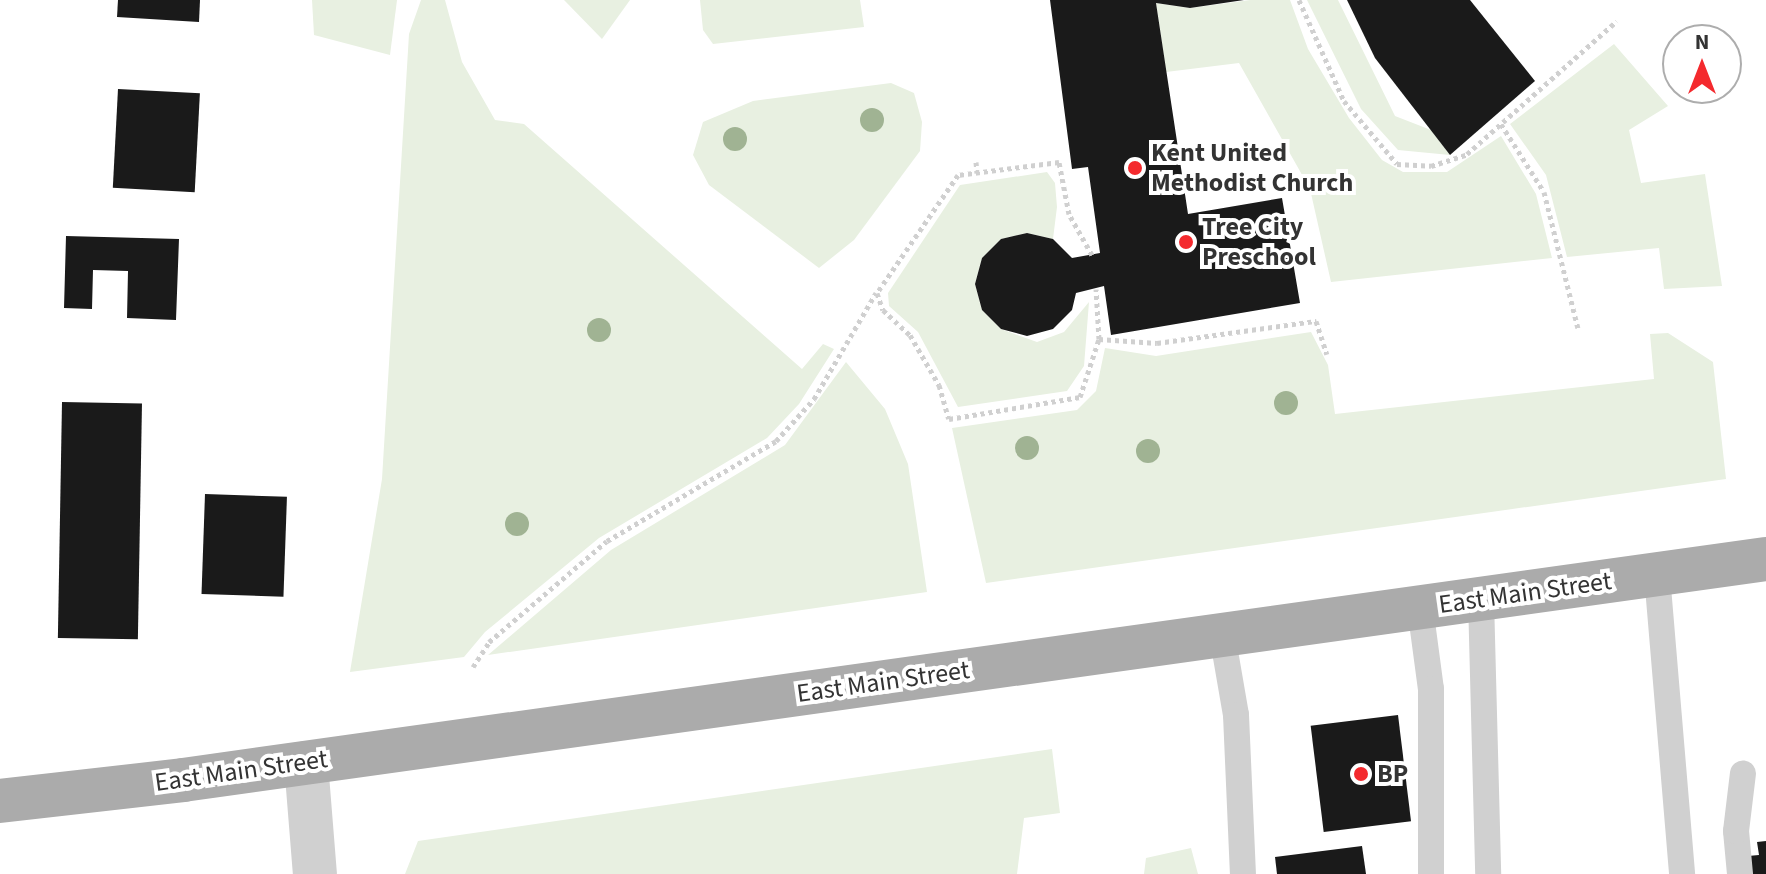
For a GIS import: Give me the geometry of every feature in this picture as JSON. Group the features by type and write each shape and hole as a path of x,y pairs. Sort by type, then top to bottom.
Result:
{"main road":[{"name":"East Main Street","path":"0,801 306,763 1766,559"}],"street":[{"path":"306,763 315,874"}],"lane":[{"path":"1657,575 1682,874"},
{"path":"1481,599 1488,874"},
{"path":"1420,607 1431,689 1431,874"},
{"path":"1222,634 1236,715 1243,874"},
{"path":"1740,874 1736,831 1743,773"}],"path":[{"path":"1299,0 1344,101 1397,164 1431,166 1467,154 1617,21"},
{"path":"1501,124 1544,192 1578,328"},
{"path":"976,162 977,173"},
{"path":"473,667 489,642 607,541 776,441 814,399 877,293 958,175 1059,162 1069,214 1092,255"},
{"path":"877,293 883,310 910,335 939,385 949,419 1080,397 1099,339 1096,289"},
{"path":"1099,339 1157,343 1316,321 1327,354"}],"green space":[{"path":"312,0 397,0 390,55 314,35"},
{"path":"421,0 445,0 462,62 495,120 524,124 802,369 823,344 834,349 799,404 767,438 599,538 485,632 464,657 350,672 382,479 409,34"},
{"path":"564,0 630,0 602,39"},
{"path":"700,0 860,0 864,27 713,44 703,30"},
{"path":"1250,0 1290,0 1308,49 1349,118 1382,160 1403,172 1447,172 1501,136 1536,194 1552,258 1331,282 1310,189 1239,63 1166,72 1156,3 1190,8"},
{"path":"1307,0 1338,0 1395,116 1431,130 1450,155 1398,150 1361,109"},
{"path":"1614,44 1662,99 1662,104 1668,106 1629,130 1641,183 1705,174 1722,286 1664,289 1659,248 1567,257 1546,175 1510,124"},
{"path":"891,83 914,93 922,122 920,151 854,240 819,268 709,185 693,155 703,122 753,101"},
{"path":"1047,172 1055,183 1057,207 1053,239 1027,233 1001,239 982,258 975,284 982,310 1001,329 1037,342 1064,332 1089,302 1084,366 1067,391 958,407 918,332 889,306 888,293 960,185"},
{"path":"1311,332 1328,365 1335,414 1654,379 1650,334 1668,333 1713,362 1726,479 986,583 952,428 1077,410 1096,391 1105,348 1156,356"},
{"path":"846,362 885,409 908,464 927,592 488,655 611,550 785,445"},
{"path":"1052,749 1060,813 1024,818 1017,874 405,874 418,841"},
{"path":"1191,848 1198,874 1144,874 1146,858"}],"building":[{"path":"118,0 200,0 199,22 117,17"},
{"name":"Kent United Methodist Church","path":"1050,0 1244,0 1190,8 1156,3 1188,214 1282,198 1300,303 1111,335 1104,286 1076,293 1072,310 1053,329 1027,336 1001,329 982,310 975,284 982,258 1001,239 1027,233 1053,239 1072,258 1100,253 1088,167 1072,169"},
{"name":"Kent United Methodist Church","path":"1347,0 1470,0 1535,81 1450,155 1375,58"},
{"path":"118,89 200,93 195,192 113,188"},
{"path":"66,236 179,239 176,320 127,318 128,271 93,270 92,309 64,308"},
{"path":"62,402 142,403 138,639 58,638"},
{"path":"205,494 287,497 283,597 202,594"},
{"name":"BP","path":"1398,715 1411,821 1324,832 1311,726"},
{"path":"1766,841 1766,874 1751,874 1748,856 1759,855 1757,842"},
{"path":"1362,846 1366,874 1277,874 1275,857"}],"place":[{"name":"Kent United Methodist Church","path":"1135,168"},
{"name":"Tree City Preschool","path":"1186,242"},
{"name":"BP","path":"1361,774"}]}
